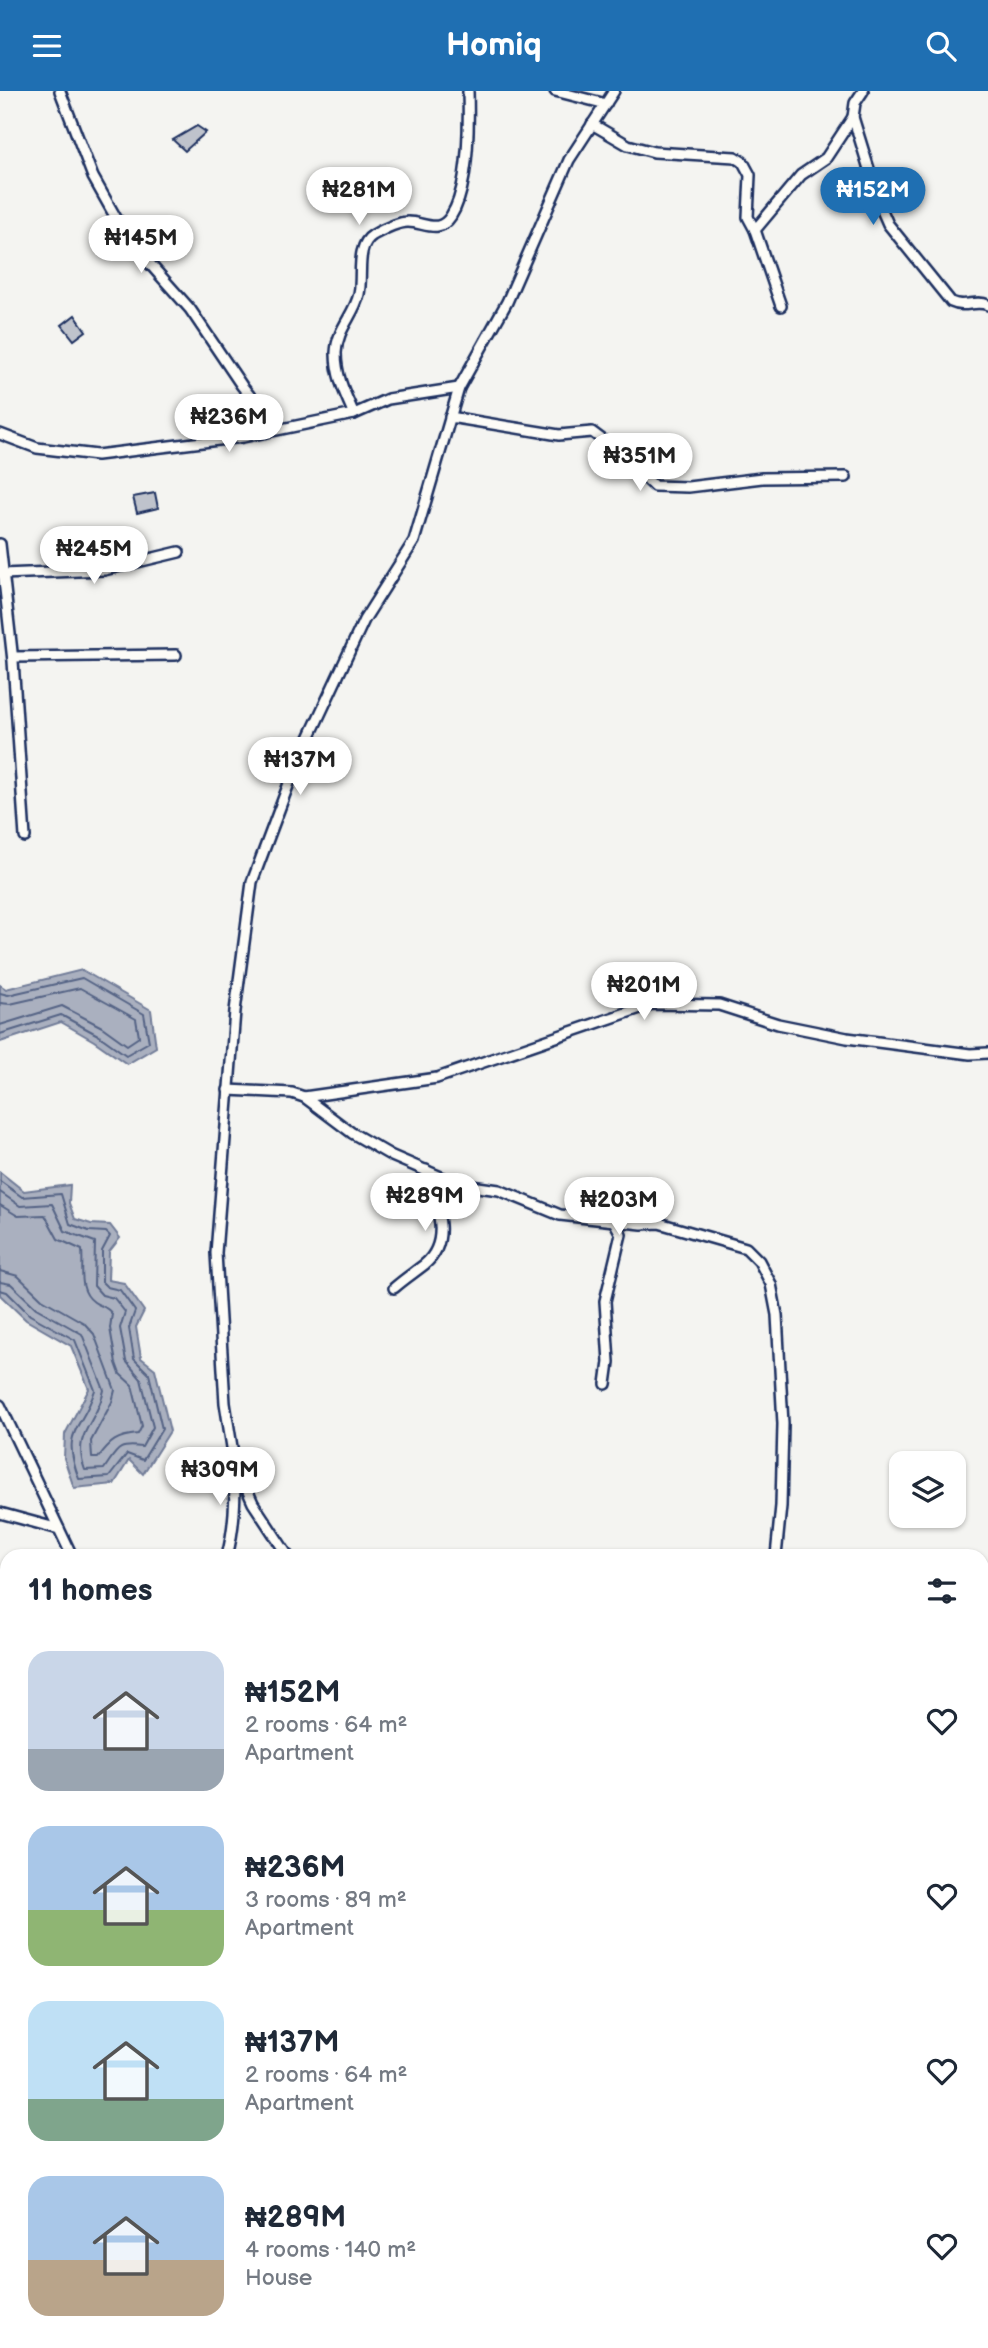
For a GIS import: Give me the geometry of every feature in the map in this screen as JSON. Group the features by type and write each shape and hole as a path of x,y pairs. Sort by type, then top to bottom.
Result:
{"street":[{"path":"60,91 93,177 116,218 142,255 190,309 276,429"},
{"path":"354,414 338,373 336,353 344,323 359,295 364,244 372,236 408,222 430,228 442,226 450,218 459,198 465,172 468,91"},
{"path":"555,91 606,104"},
{"path":"229,1549 236,1498 234,1460 225,1403 216,1253 228,1090 252,882 294,770 364,620 414,541 459,388 507,302 569,160 614,91"},
{"path":"863,91 855,103 853,117 881,208 897,237 951,302 959,306 977,302 988,305"},
{"path":"755,230 801,175 826,158 853,117"},
{"path":"592,124 628,145 654,152 734,157 743,162 751,182 748,217 781,306"},
{"path":"0,434 37,447 97,455 184,446 276,429 354,414 388,399 459,388"},
{"path":"450,417 559,435 592,432 620,453 654,486 688,487 762,478 846,477"},
{"path":"0,544 13,657 25,837"},
{"path":"2,574 104,570 179,552"},
{"path":"13,657 176,655"},
{"path":"304,1097 437,1078 652,1004 719,1005 778,1024 847,1038 971,1054 988,1053"},
{"path":"228,1090 292,1093 304,1097 352,1133 392,1156 457,1184 499,1190 560,1215 659,1223 746,1248 760,1261 771,1285 776,1314 783,1424 781,1506 777,1549"},
{"path":"394,1288 426,1262 440,1241 439,1213 426,1170"},
{"path":"607,1384 609,1362 605,1301 621,1234 614,1221"},
{"path":"0,1405 69,1549"},
{"path":"234,1460 253,1503 283,1549"},
{"path":"0,1513 59,1529"}],"water":[{"path":"82,970 151,1010 156,1047 127,1064 61,1022 0,1042 0,985 6,989"},
{"path":"0,1172 24,1191 70,1185 69,1203 75,1219 91,1224 110,1225 120,1238 109,1252 108,1280 124,1283 144,1311 136,1327 141,1358 155,1369 170,1431 143,1474 129,1460 114,1484 74,1488 64,1458 65,1434 89,1389 71,1346 26,1320 0,1295"}],"building":[{"path":"197,126 206,132 185,151 173,140"},
{"path":"75,315 86,331 74,340 62,325"},
{"path":"155,493 158,508 137,513 133,497"}]}
